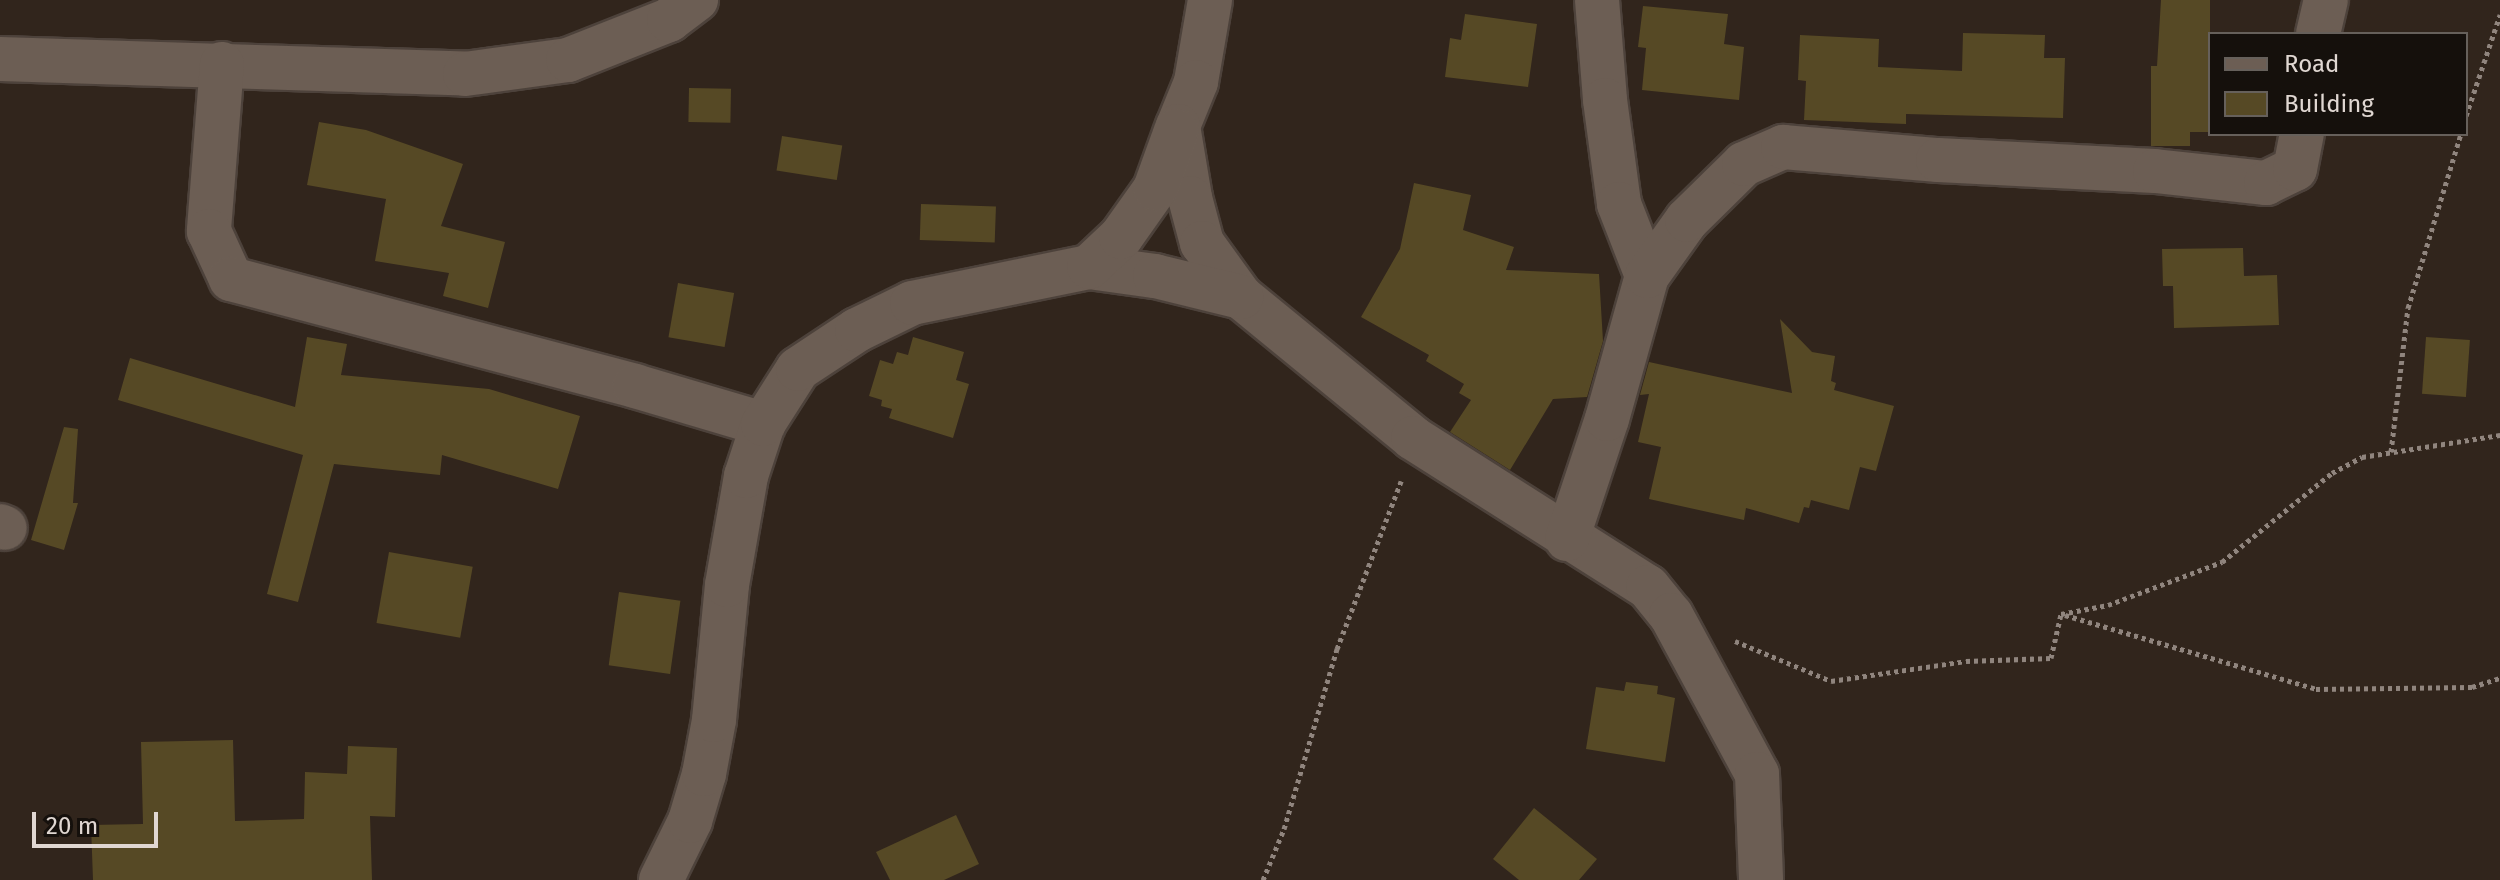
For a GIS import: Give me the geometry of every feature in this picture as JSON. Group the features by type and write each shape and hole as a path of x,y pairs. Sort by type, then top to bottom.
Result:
{"street":[{"path":"0,59 465,74 568,60 669,20 696,0"},
{"path":"1089,267 1121,237 1155,189 1196,82 1210,0"},
{"path":"1597,0 1605,100 1619,204 1647,276"},
{"path":"2318,32 2326,0"},
{"path":"222,64 209,231 231,279 635,386 763,424"},
{"path":"1178,126 1190,198 1202,243 1241,297 1413,438 1567,539 1648,587 1671,615 1757,774 1761,880"},
{"path":"1567,539 1607,419 1647,276 1687,220 1744,164 1783,147 1938,160 2155,171 2266,183 2295,169 2302,136"},
{"path":"661,880 690,821 704,774 714,720 735,528 746,476 763,424 798,369 857,330 912,303 1089,267 1155,276 1241,297"}],"path":[{"path":"2468,110 2500,15"},
{"path":"2391,452 2408,308 2460,136"},
{"path":"2061,614 2108,605 2222,562 2332,473 2362,457 2500,435"},
{"path":"1263,880 1284,829 1337,649 1395,500 1413,438"},
{"path":"1671,615 1831,681 1966,661 2051,658 2061,614"},
{"path":"2061,614 2316,689 2472,687 2500,678"}],"building":[{"path":"2161,0 2210,0 2208,132 2190,132 2190,146 2151,146 2151,66 2157,66"},
{"path":"1643,6 1728,14 1724,44 1744,47 1739,100 1642,90 1646,48 1638,47"},
{"path":"1465,14 1537,24 1528,87 1445,77 1450,38 1461,40"},
{"path":"1963,33 2045,35 2044,58 2065,58 2063,118 1906,114 1906,124 1804,120 1806,81 1798,80 1800,35 1879,39 1878,67 1962,71"},
{"path":"689,88 731,89 730,123 688,122"},
{"path":"319,122 366,130 463,164 441,226 505,242 488,308 443,296 449,273 375,261 386,199 307,185"},
{"path":"782,136 842,146 837,180 777,171"},
{"path":"1414,183 1471,195 1463,230 1514,247 1506,270 1599,274 1603,341 1587,397 1553,399 1510,470 1450,432 1471,400 1459,393 1464,384 1426,361 1429,355 1361,317 1400,249"},
{"path":"921,204 996,207 995,243 920,240"},
{"path":"2243,248 2244,276 2277,275 2279,325 2174,328 2173,286 2163,286 2162,249"},
{"path":"678,283 734,293 725,347 668,337"},
{"path":"1780,319 1812,352 1835,356 1831,381 1836,383 1834,390 1894,406 1876,471 1860,467 1849,510 1811,500 1809,508 1804,507 1799,523 1746,508 1744,520 1649,499 1661,447 1638,442 1649,394 1640,395 1649,362 1792,393"},
{"path":"307,337 347,344 341,375 489,389 580,416 558,489 442,455 440,475 334,464 298,602 267,594 303,455 118,400 130,358 295,407"},
{"path":"913,337 964,352 956,380 969,384 953,438 889,418 892,409 881,406 882,400 869,396 880,360 893,364 897,352 908,355"},
{"path":"2426,337 2470,340 2466,397 2422,394"},
{"path":"64,427 78,429 73,503 78,503 64,550 31,540"},
{"path":"389,552 473,567 460,638 376,623"},
{"path":"619,592 680,601 670,674 609,665"},
{"path":"1626,682 1658,686 1657,694 1675,698 1665,762 1586,749 1596,687 1624,691"},
{"path":"233,740 235,821 304,819 305,772 347,774 348,746 397,748 395,817 370,816 372,880 93,880 91,825 143,824 141,742"},
{"path":"1534,808 1597,859 1579,880 1519,880 1493,859"},
{"path":"956,815 979,864 944,880 890,880 876,852"}]}
